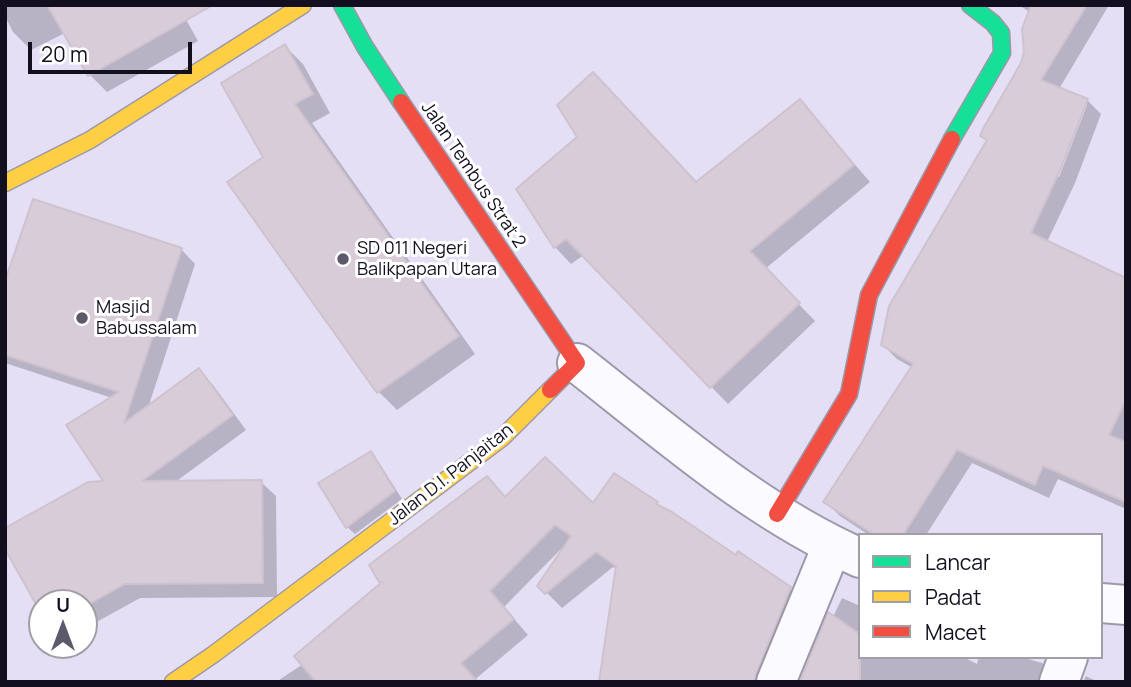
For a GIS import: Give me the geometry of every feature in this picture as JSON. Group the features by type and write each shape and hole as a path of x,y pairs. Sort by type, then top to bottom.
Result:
{"street":[{"path":"5,183 90,140 303,5"},
{"name":"Jalan Tembus Strat 2","path":"342,5 365,47 444,169 578,363"},
{"path":"777,514 849,394 855,377 861,318 869,295 957,130 1002,53 1001,33 970,5"},
{"path":"578,363 715,473 777,514 846,552 776,682"},
{"name":"Jalan D.I. Panjaitan","path":"173,682 215,654 502,438 578,363"},
{"path":"1103,603 1126,605"},
{"path":"1059,682 1067,659"}],"building":[{"path":"47,5 213,5 88,76"},
{"path":"1031,5 1087,5 1041,80 1088,99 1061,168 1031,233 1126,278 1126,400 1109,435 1126,442 1126,502 1043,466 1035,485 957,450 904,533 872,533 823,502 913,364 881,345 889,306 987,140 980,136 1021,63 1024,52 1022,29"},
{"name":"SD 011 Negeri Balikpapan Utara","path":"285,44 313,94 295,104 459,336 377,393 227,182 263,157 221,83"},
{"path":"593,72 696,182 800,99 854,165 750,251 800,303 710,388 566,239 554,248 516,189 577,137 557,105"},
{"path":"33,199 182,248 124,423 199,368 233,415 142,481 262,480 263,583 125,584 98,599 98,589 28,590 5,549 5,528 88,482 103,481 66,425 119,392 5,355 5,281"},
{"path":"371,451 395,491 346,528 318,483"},
{"path":"545,457 593,503 614,473 658,502 656,504 736,555 738,551 791,587 755,682 599,682 616,566 596,552 545,594 537,586 571,536 555,525 490,591 514,619 461,663 478,682 316,682 294,656 382,582 379,582 369,565 487,476 505,497"},
{"path":"828,612 858,633 860,682 800,682"}],"traffic: fast":[{"path":"342,5 365,47 401,102"},
{"path":"952,139 1002,53 1001,33 970,5"}],"traffic: slow":[{"path":"5,183 90,140 303,5"},
{"path":"173,682 502,438 550,390"}],"traffic: jam":[{"path":"401,102 577,363 550,390"},
{"path":"777,514 849,394 869,295 952,139"}],"place":[{"name":"SD 011 Negeri Balikpapan Utara","path":"343,259"},
{"name":"Masjid Babussalam","path":"82,318"}]}
